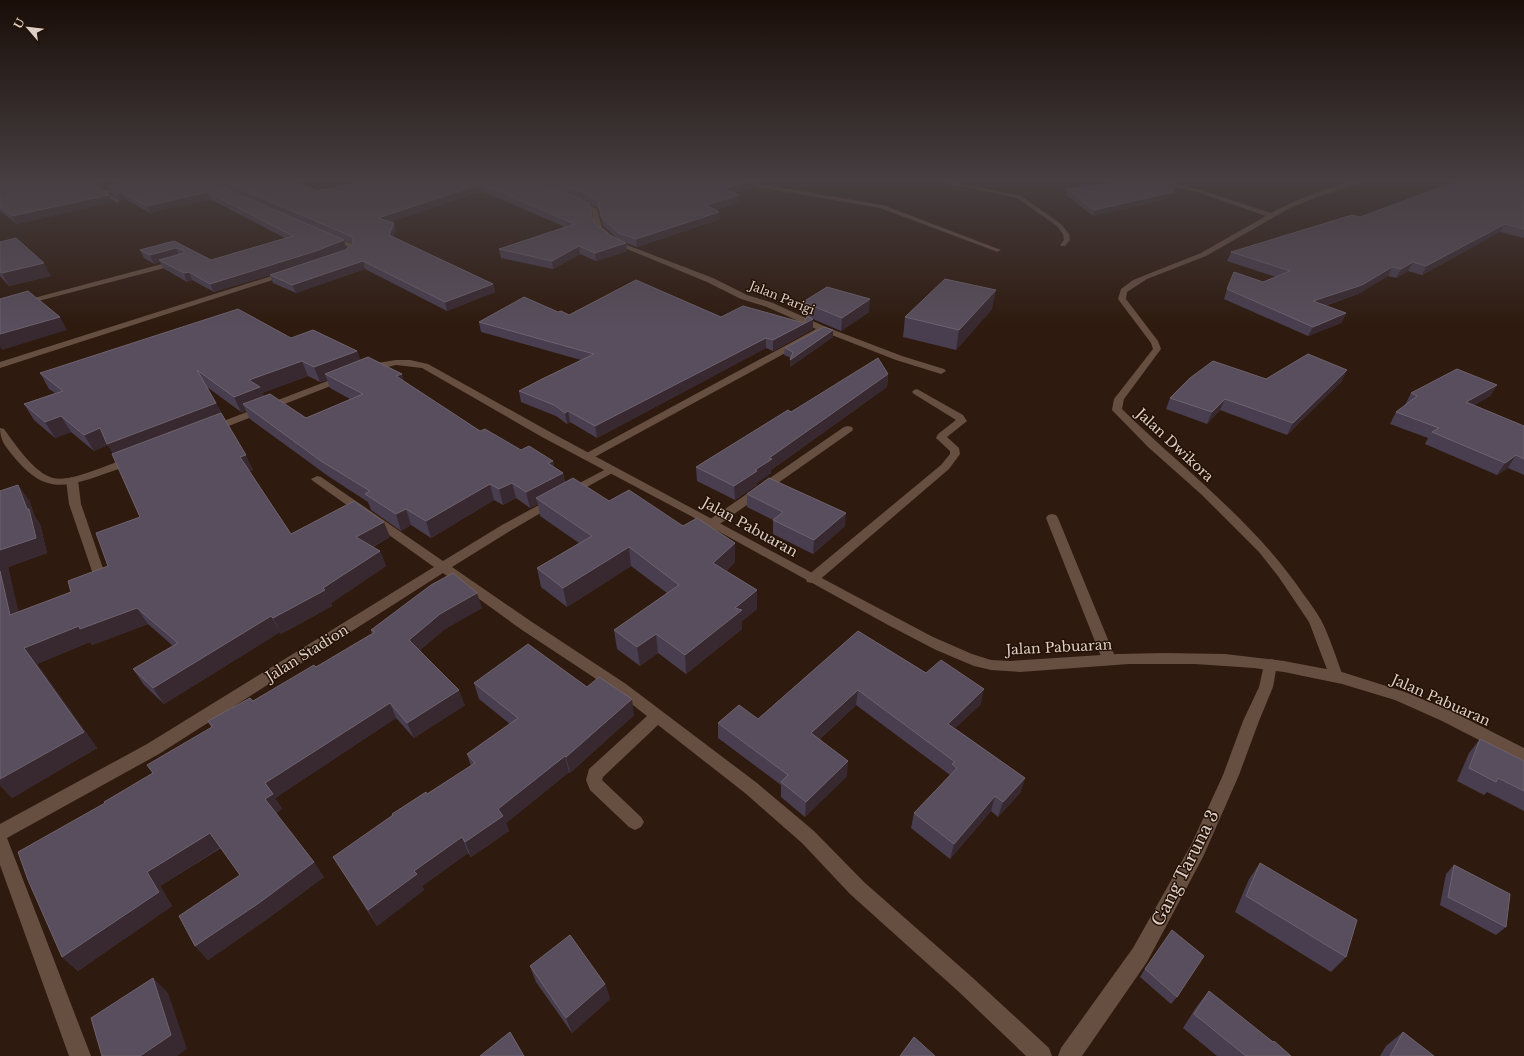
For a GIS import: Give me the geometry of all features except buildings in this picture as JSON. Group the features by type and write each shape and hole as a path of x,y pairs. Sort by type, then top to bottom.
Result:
{"street":[{"name":"Jalan Parigi","path":"601,230 617,243 710,280 744,296 770,305 821,330"},
{"path":"945,230 997,250"},
{"path":"1063,230 1066,234 1067,240 1063,245"},
{"name":"Jalan Dwikora","path":"1246,230 1199,256 1128,286 1123,291 1122,298 1124,304 1155,343 1157,349 1119,399 1117,407 1152,446 1206,493 1263,549 1283,573 1315,621 1336,676"},
{"path":"323,233 352,246 351,250 337,258"},
{"path":"0,309 184,260"},
{"path":"0,365 293,272"},
{"path":"821,330 941,371"},
{"name":"Jalan Parigi","path":"587,456 821,330"},
{"name":"Jalan Pabuaran","path":"203,432 377,365 401,361 413,362 425,366 587,456 713,523 812,579 918,635 991,665 1023,667 1109,659 1216,658 1270,664 1336,676 1401,696 1524,756"},
{"path":"812,579 945,467 955,454 955,450 941,438 962,421 959,417 917,392"},
{"path":"713,523 848,429"},
{"path":"2,436 26,464 42,477 53,482 72,480 145,455"},
{"name":"Jalan Stadion","path":"0,833 153,749 506,528 612,469"},
{"path":"317,479 442,568 621,688 751,788 808,837 857,888 966,985 1041,1056"},
{"path":"72,480 75,504 100,577"},
{"path":"1052,518 1109,659"},
{"name":"Gang Taruna 3","path":"1069,1056 1140,955 1198,851 1231,775 1251,721 1266,687 1270,664"},
{"path":"635,822 596,785 594,780 595,774 658,715"},
{"path":"0,840 80,1056"}]}
